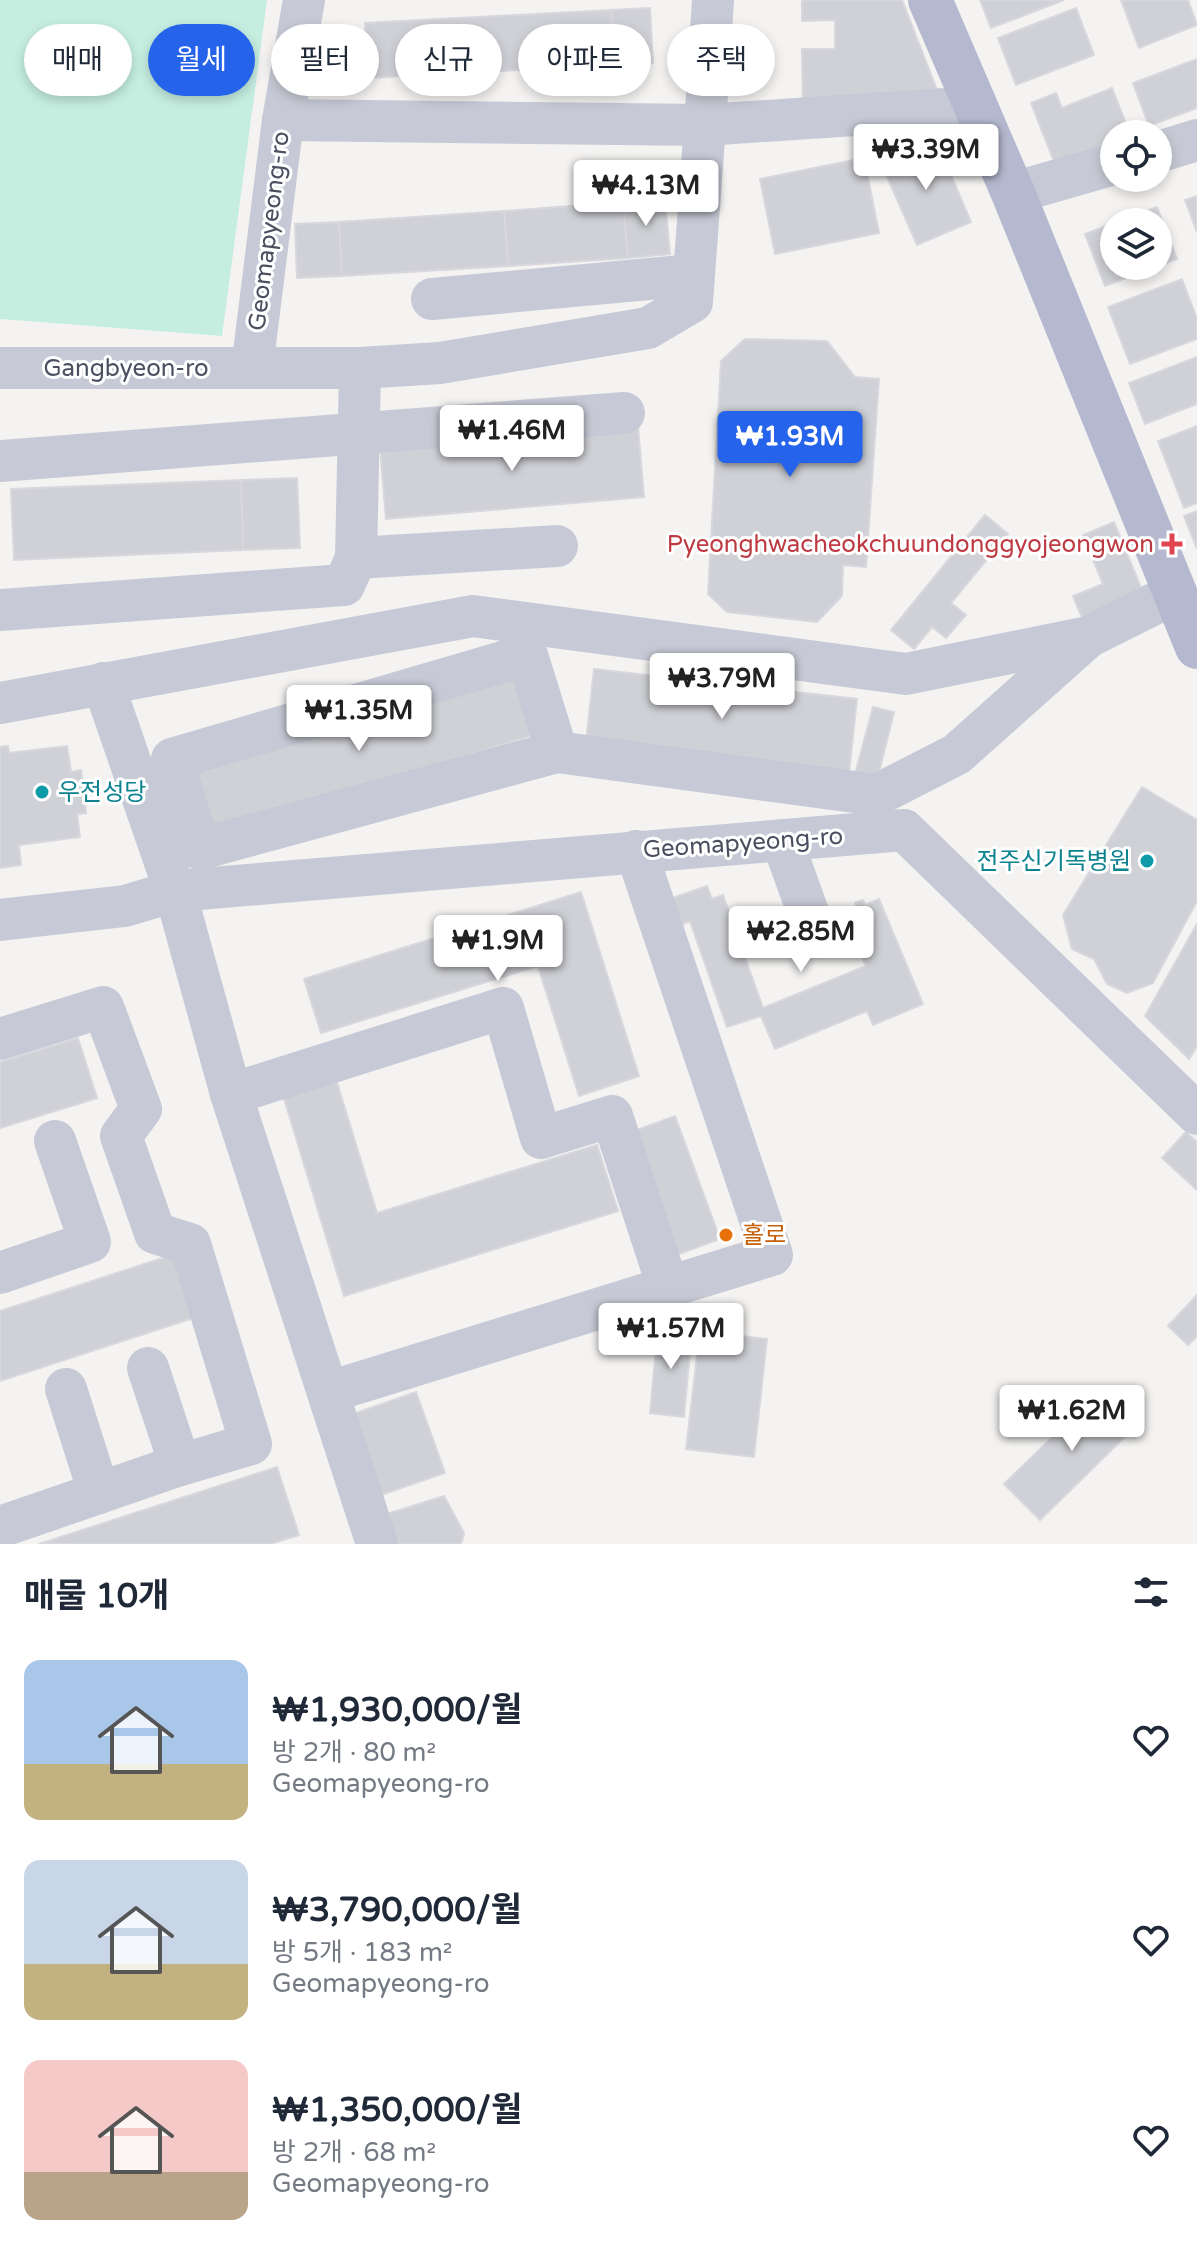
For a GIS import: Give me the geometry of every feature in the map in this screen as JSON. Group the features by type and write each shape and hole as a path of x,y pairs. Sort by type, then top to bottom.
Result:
{"main road":[{"path":"930,0 1013,193 1197,647"}],"street":[{"name":"Geomapyeong-ro","path":"252,368 283,120 304,0"},
{"path":"432,299 693,275 713,0"},
{"path":"283,120 705,125 975,107"},
{"path":"1172,148 1197,140"},
{"path":"1013,193 1100,168"},
{"name":"Gangbyeon-ro","path":"0,368 360,368 440,363 648,328 692,302 693,275"},
{"path":"0,610 344,585 356,558 360,368"},
{"path":"0,461 624,413"},
{"path":"356,558 557,546"},
{"path":"0,703 473,616 906,674 1088,637 1176,593"},
{"path":"557,752 527,655 172,759 200,849 557,752 877,795 957,754 1088,637"},
{"path":"103,683 175,891 231,1094 377,1544"},
{"name":"Geomapyeong-ro","path":"0,920 125,906 175,891 904,830 1197,1114"},
{"path":"782,840 814,929"},
{"path":"329,1392 772,1255 636,851"},
{"path":"0,1039 103,1007 141,1109 121,1136 155,1233 190,1244 251,1444 99,1493 3,1516"},
{"path":"231,1094 503,1008 541,1138 612,1116 668,1287"},
{"path":"2,1268 90,1242 55,1141"},
{"path":"148,1368 180,1465"},
{"path":"66,1389 99,1493"}],"green space":[{"path":"0,0 267,0 255,90 255,24 148,24 148,96 254,96 222,336 0,319"}],"building":[{"path":"802,0 902,0 940,98 803,112 802,49 835,49 835,20 802,21"},
{"path":"980,0 1064,0 991,28"},
{"path":"1121,0 1188,0 1197,25 1139,48"},
{"path":"650,8 651,24 612,24 611,10"},
{"path":"1076,8 1094,55 1016,85 998,38"},
{"path":"611,10 612,24 518,24 518,70 502,71 502,24 395,24 395,77 379,77 379,24 365,23"},
{"path":"1197,59 1197,108 1165,120 1147,120 1133,83"},
{"path":"1112,88 1125,120 1100,120 1100,146 1055,164 1031,103 1056,93 1062,108"},
{"path":"936,140 971,222 917,245 881,163"},
{"path":"864,158 879,233 775,254 760,179"},
{"path":"1197,196 1197,232 1185,200"},
{"path":"665,199 670,254 628,258 623,202"},
{"path":"623,202 628,258 508,266 504,211"},
{"path":"504,211 508,266 342,276 339,222"},
{"path":"339,222 342,276 297,278 295,224"},
{"path":"1100,228 1100,273 1085,234"},
{"path":"1182,279 1197,319 1197,339 1130,364 1108,307"},
{"path":"1103,280 1121,280 1105,286"},
{"path":"745,339 827,341 855,377 879,379 866,567 843,565 842,596 817,622 727,612 708,594 721,361"},
{"path":"1197,357 1197,404 1145,424 1129,383"},
{"path":"1197,426 1197,503 1184,508 1158,441"},
{"path":"638,427 644,497 386,519 380,448"},
{"path":"297,478 300,548 243,550 241,480"},
{"path":"241,480 243,550 14,560 11,489"},
{"path":"1197,511 1197,549 1184,516"},
{"path":"985,515 1008,534 951,603 966,615 946,638 932,627 914,649 891,630"},
{"path":"1114,522 1144,595 1083,620 1073,596 1103,584 1083,535"},
{"path":"594,669 857,699 849,773 586,742"},
{"path":"513,670 533,735 206,836 185,770"},
{"path":"873,707 894,712 876,784 854,778"},
{"name":"우전성당","path":"8,746 9,753 67,746 71,772 81,770 86,813 77,814 80,837 19,845 21,865 0,868 0,747"},
{"name":"전주신기독병원","path":"1142,787 1197,820 1197,901 1153,983 1127,993 1107,984 1094,959 1072,949 1063,915"},
{"path":"707,886 712,899 723,895 763,1008 866,966 848,924 858,920 855,903 863,900 865,905 879,899 923,1004 873,1025 867,1011 775,1049 761,1016 727,1027 690,921 679,926 669,899"},
{"path":"581,892 639,1076 579,1096 538,966 321,1033 304,979"},
{"path":"1197,924 1197,1046 1189,1059 1145,1016"},
{"path":"78,1038 97,1098 0,1128 0,1062"},
{"path":"335,1076 377,1213 597,1145 618,1211 344,1296 282,1092"},
{"path":"675,1116 720,1239 671,1257 626,1134"},
{"path":"1186,1132 1197,1142 1197,1190 1162,1158"},
{"path":"178,1253 199,1316 0,1381 0,1311"},
{"path":"1197,1295 1197,1336 1188,1345 1168,1326"},
{"path":"658,1326 692,1329 684,1417 650,1413"},
{"path":"700,1331 767,1339 754,1457 686,1449"},
{"path":"1104,1387 1140,1422 1040,1520 1004,1484"},
{"path":"416,1392 445,1473 378,1496 350,1415"},
{"path":"277,1467 299,1535 270,1544 39,1544"},
{"path":"444,1496 464,1533 461,1544 396,1544 387,1514"}],"place":[{"name":"Pyeonghwacheokchuundonggyojeongwon","path":"1172,544"},
{"name":"우전성당","path":"42,792"},
{"name":"전주신기독병원","path":"1147,861"},
{"name":"홀로","path":"726,1235"}]}
